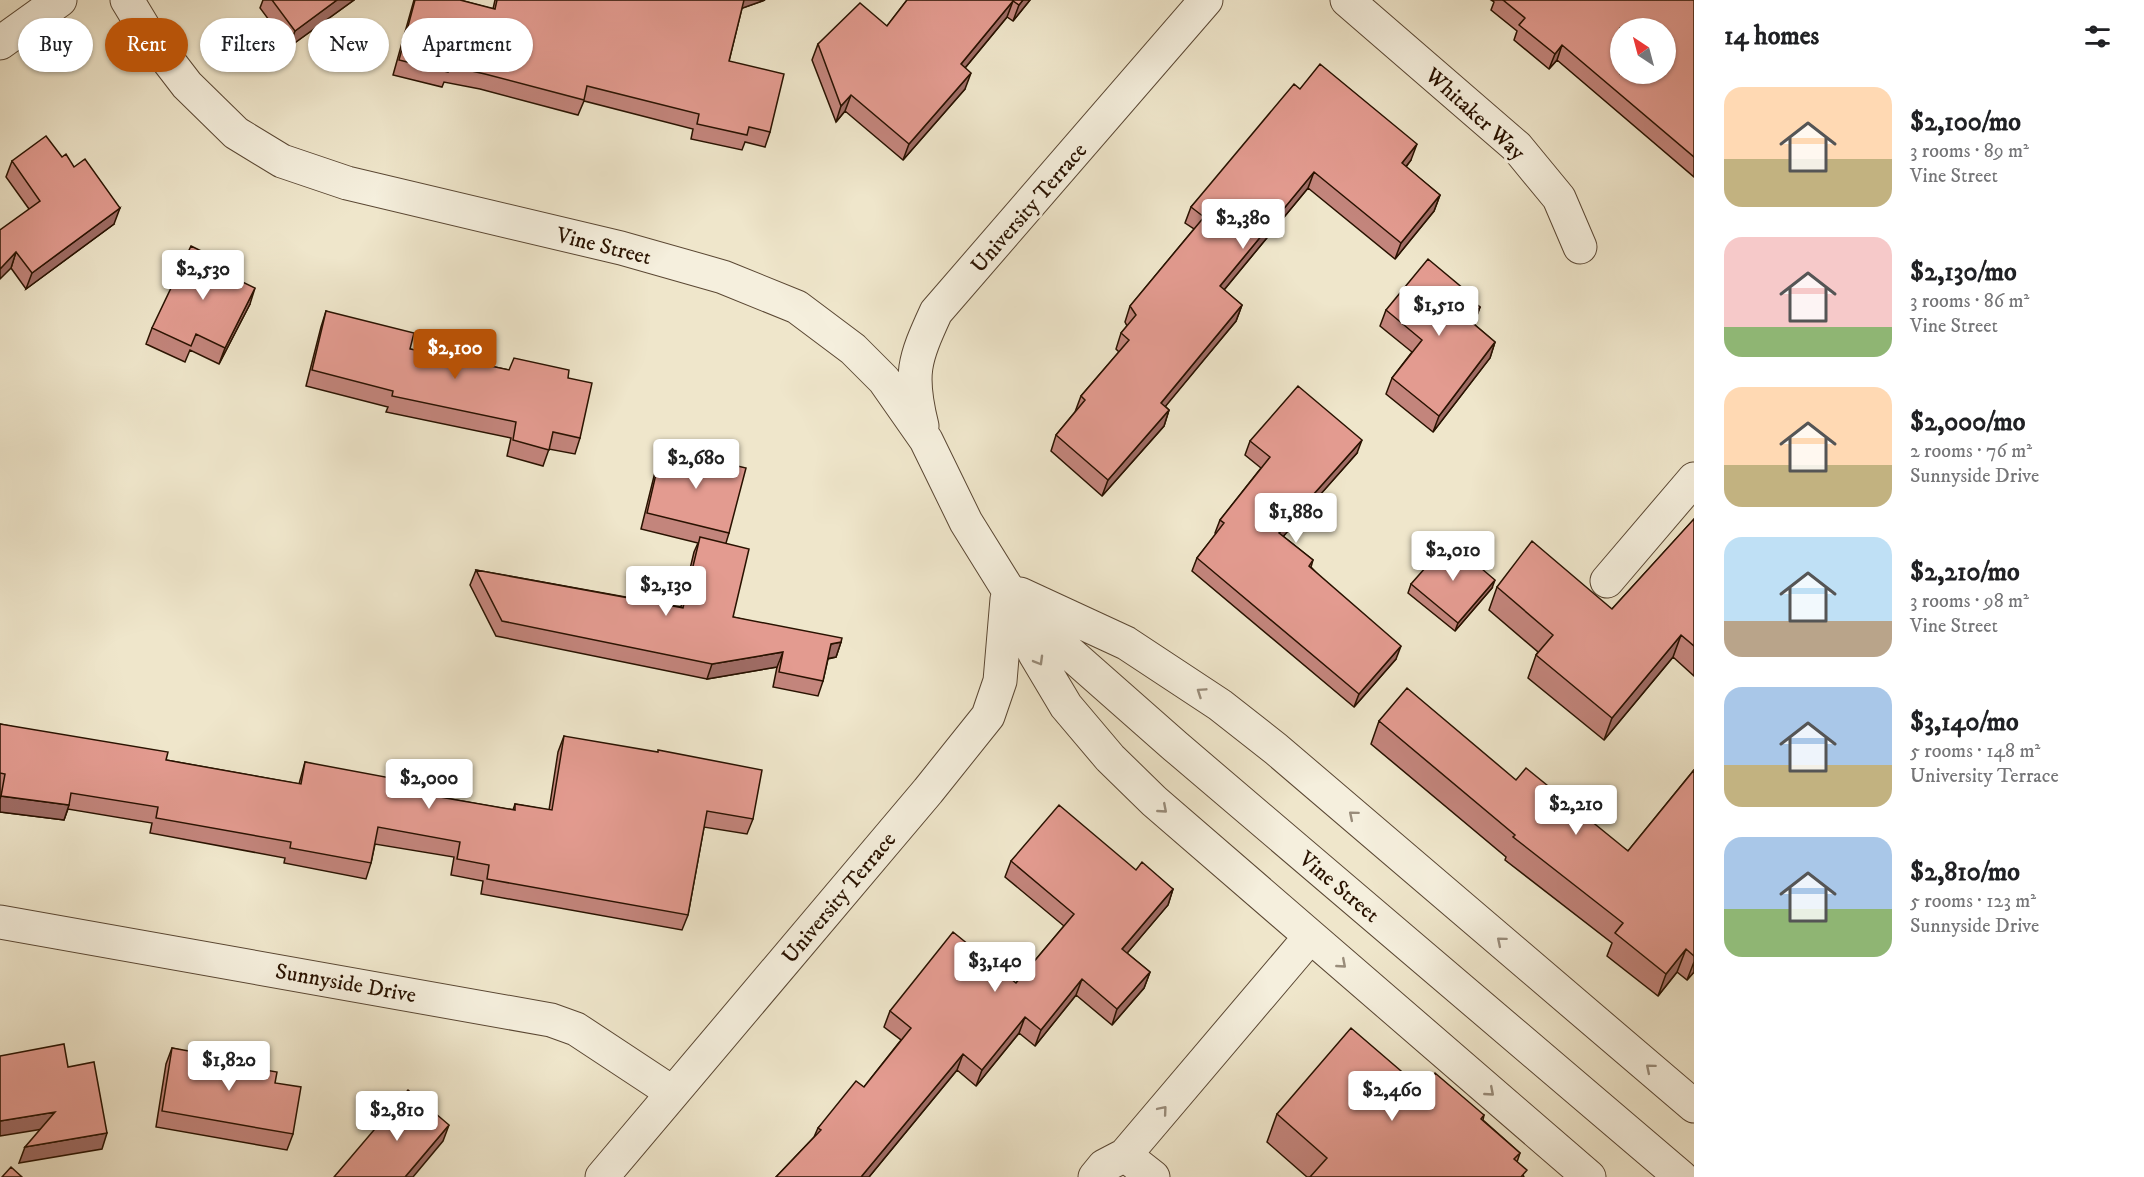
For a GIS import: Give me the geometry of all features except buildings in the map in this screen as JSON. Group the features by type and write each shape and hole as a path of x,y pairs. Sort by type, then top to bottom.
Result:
{"street":[{"path":"0,43 60,0"},
{"name":"Vine Street","path":"127,0 147,33 187,85 236,133 282,161 347,183 621,248 723,277 797,307 853,349 884,380 926,440 966,522 1007,588 1035,654 1060,698 1110,758 1154,801 1589,1177"},
{"name":"University Terrace","path":"926,440 914,392 917,352 936,312 1206,0"},
{"name":"Whitaker Way","path":"1347,0 1517,147 1559,198 1580,247"},
{"path":"1607,581 1694,479"},
{"path":"1007,588 1126,643 1221,705 1276,749 1694,1106"},
{"name":"Vine Street","path":"1007,588 1048,634 1175,746 1681,1177"},
{"name":"University Terrace","path":"602,1177 928,791 988,716 1000,681 1007,588"},
{"name":"Sunnyside Drive","path":"0,922 551,1020 576,1029 673,1093"},
{"path":"1095,1177 1104,1166 1125,1155 1310,937"},
{"path":"1125,1155 1153,1177"}]}
